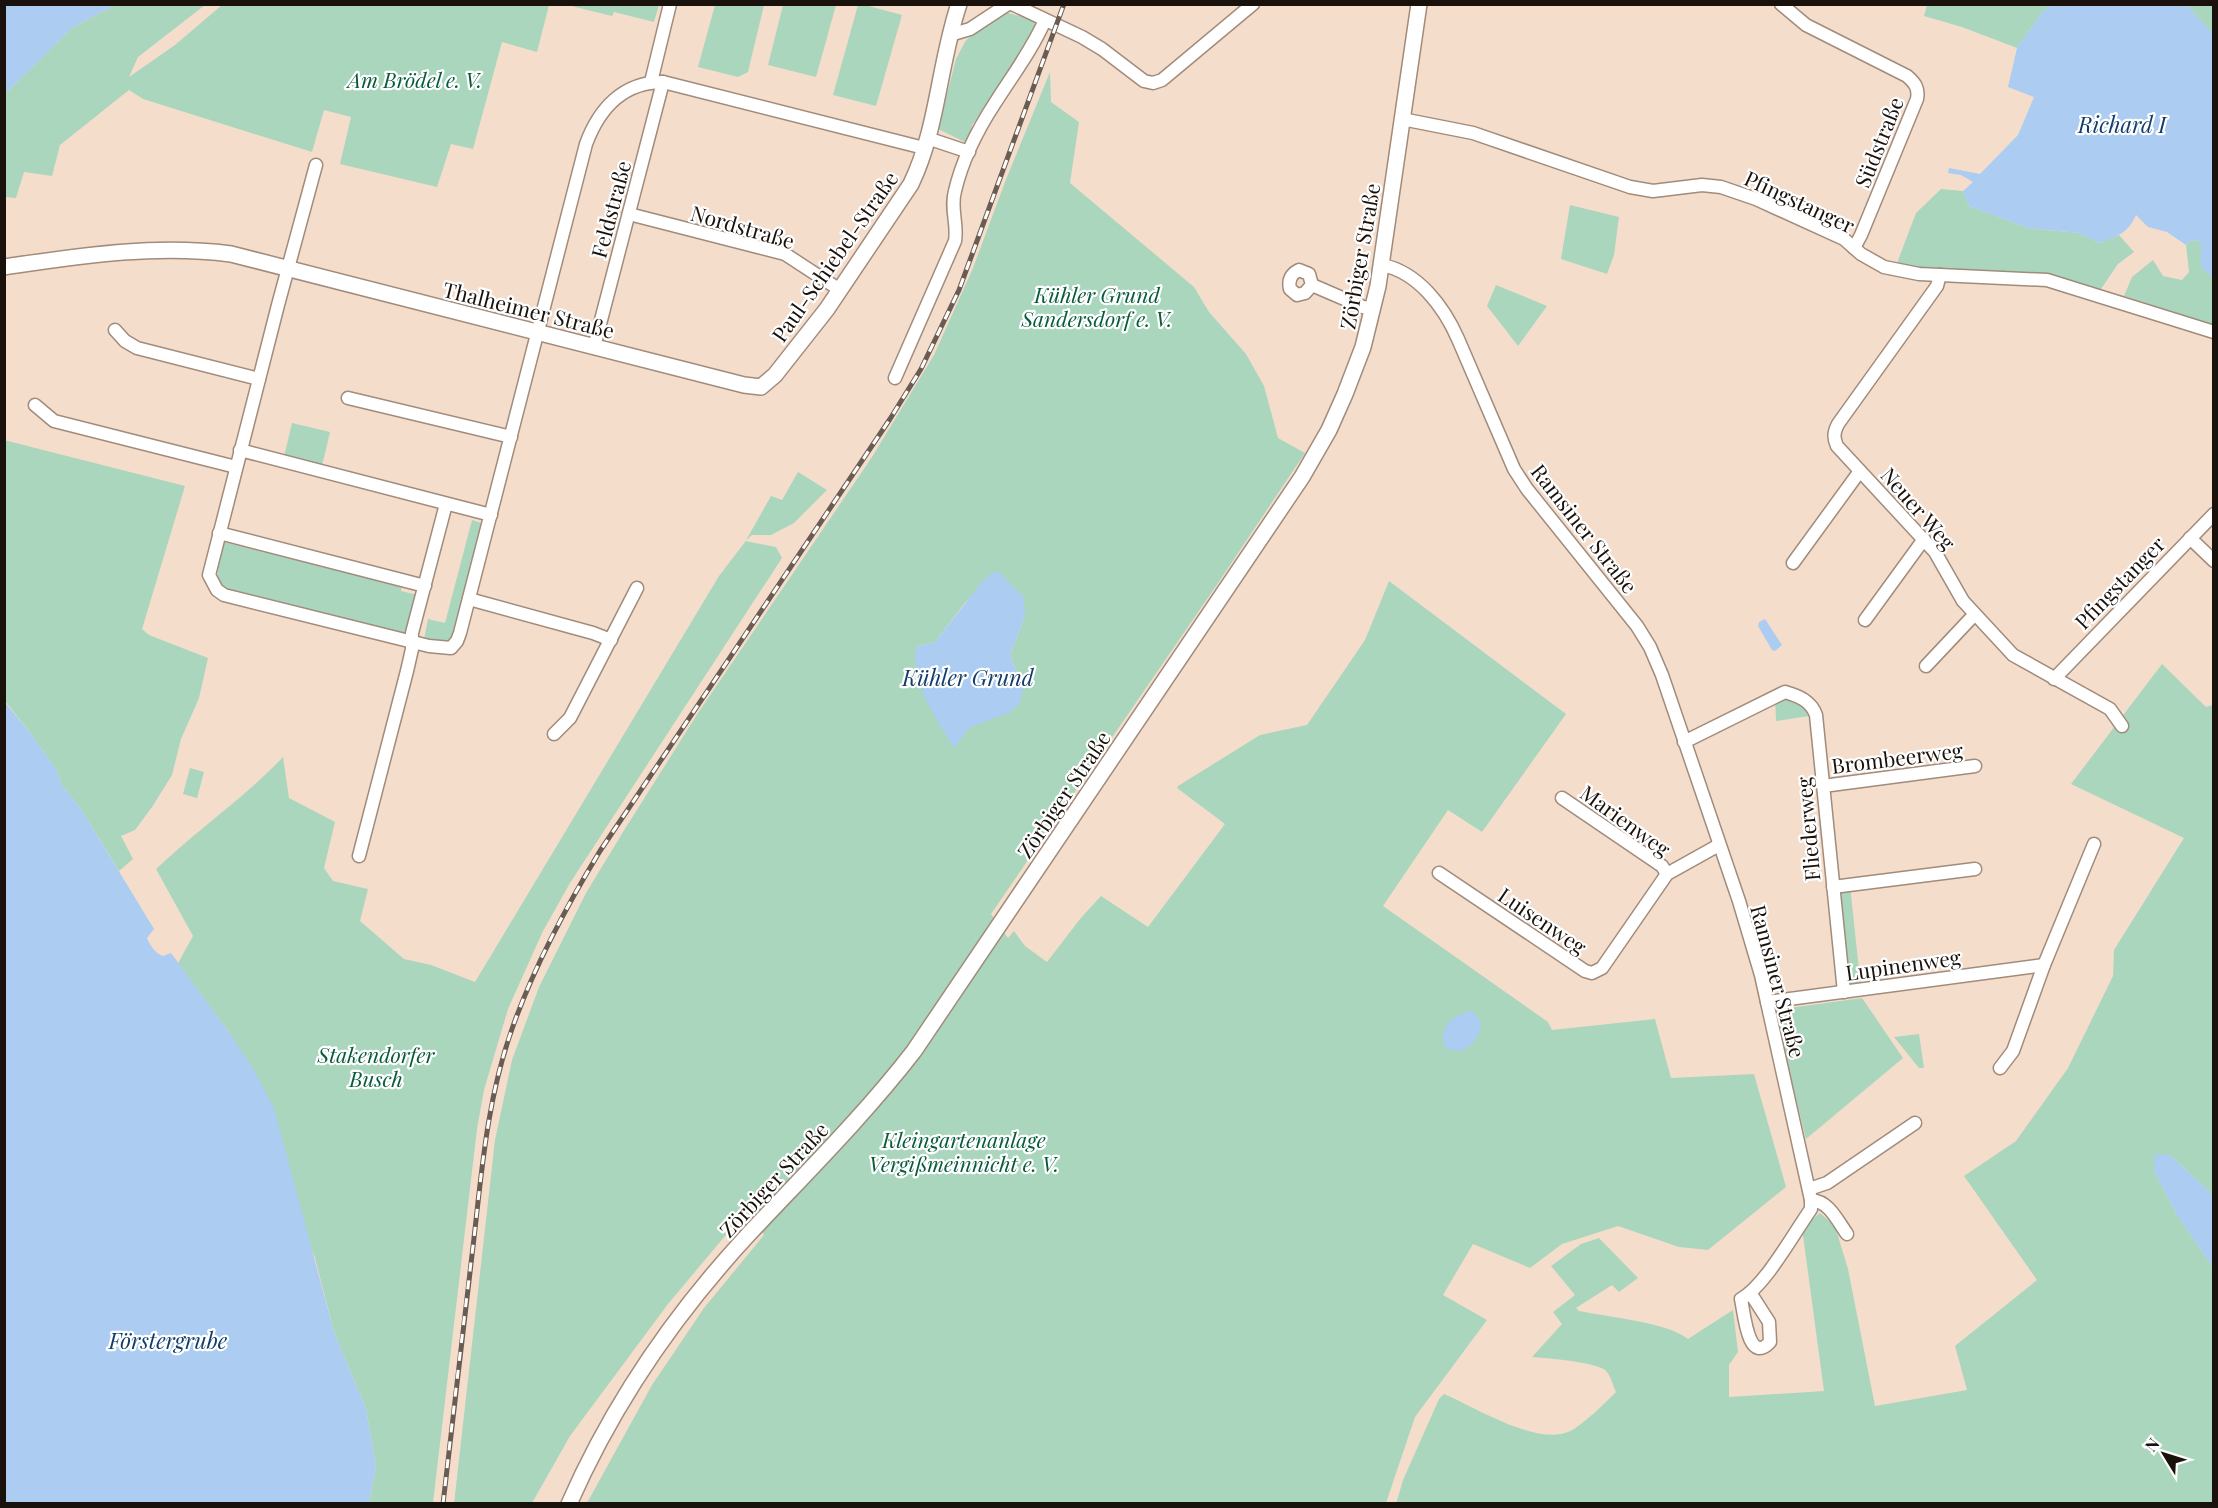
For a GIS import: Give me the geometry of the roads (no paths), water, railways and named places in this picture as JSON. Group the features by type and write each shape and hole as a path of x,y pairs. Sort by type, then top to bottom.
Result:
{"street":[{"name":"Feldstraße","path":"594,347 629,214 657,82 670,4"},
{"name":"Paul-Schiebel-Straße","path":"761,387 775,375 840,290 911,184 925,143 959,4"},
{"path":"950,35 969,29 1010,4 1051,22 1102,50 1144,81 1158,83 1253,4"},
{"name":"Zörbiger Straße","path":"569,1503 612,1419 655,1351 700,1291 746,1237 861,1117 936,1019 1302,477 1325,438 1363,347 1373,309 1382,265 1419,4"},
{"name":"Südstraße","path":"1788,7 1806,25 1907,76 1918,90 1917,99 1854,248"},
{"path":"896,378 955,241 956,223 953,200 969,152 984,120 1037,38 1051,22"},
{"path":"316,165 209,575 217,590 224,595 412,642 439,648 451,648 457,641 469,599 592,128 598,116 610,103 625,93 657,82 969,152"},
{"name":"Pfingstanger","path":"1402,118 1473,133 1629,187 1653,190 1702,185 1730,190 1756,199 1838,236 1884,267 1920,274 2058,282 2120,304 2214,332"},
{"name":"Nordstraße","path":"629,214 785,254 840,290"},
{"name":"Thalheimer Straße","path":"4,267 111,252 164,249 203,250 231,254 744,386 761,387"},
{"name":"Ramsiner Straße","path":"1382,265 1400,270 1412,279 1432,297 1448,318 1514,470 1626,610 1644,636 1662,675 1754,950 1810,1195"},
{"name":"Neuer Weg","path":"1940,275 1937,286 1835,429 1837,446 1924,539 1941,560 1963,601 2016,658 2110,709 2122,726"},
{"path":"1312,285 1363,307 1373,309"},
{"path":"115,330 125,341 137,348 259,379"},
{"path":"348,398 511,437"},
{"path":"35,405 54,421 236,467"},
{"path":"240,450 491,515"},
{"path":"1793,563 1860,471"},
{"path":"359,856 446,504"},
{"name":"Pfingstanger","path":"2054,679 2214,513"},
{"path":"219,533 425,586"},
{"path":"2190,538 2214,561"},
{"path":"1865,620 1924,539"},
{"path":"554,734 570,718 637,588"},
{"path":"469,599 611,640"},
{"path":"1926,666 1974,615"},
{"name":"Fliederweg","path":"1684,742 1785,692 1813,706 1816,716 1844,992"},
{"name":"Brombeerweg","path":"1823,786 1976,766"},
{"name":"Marienweg","path":"1562,798 1662,866 1667,874"},
{"path":"2000,1068 2013,1051 2044,965 2094,844"},
{"name":"Luisenweg","path":"1439,873 1585,971 1592,973 1602,968 1667,874 1719,845"},
{"path":"1833,887 1975,869"},
{"name":"Lupinenweg","path":"1767,1002 2044,965"},
{"path":"1810,1195 1915,1123"},
{"path":"1810,1195 1828,1207 1847,1234"},
{"path":"1751,1294 1811,1209 1810,1195"}],"water":[{"path":"5,4 115,5 72,28 5,94"},
{"name":"Richard I","path":"2052,5 2187,5 2213,34 2213,278 2201,267 2201,242 2192,240 2186,245 2167,232 2148,227 2136,215 2126,230 2099,243 2079,233 2028,228 1969,206 1963,191 1973,182 1961,175 1948,173 1949,168 1980,174 2018,135 2034,97 2008,87 2017,48 2043,11"},
{"name":"Kühler Grund","path":"998,571 1024,598 1025,616 1010,655 1023,689 1020,703 1010,712 969,728 954,748 932,712 921,687 915,661 916,647 935,642 981,583"},
{"path":"1765,619 1782,645 1775,651 1772,650 1758,626 1759,622"},
{"name":"Förstergrube","path":"4,701 57,771 62,785 81,809 154,929 147,938 152,947 163,956 171,953 231,1035 254,1070 274,1108 334,1332 366,1409 376,1466 369,1503 5,1503"},
{"path":"1472,1011 1481,1022 1476,1039 1462,1051 1446,1049 1443,1035 1448,1024 1458,1015"},
{"path":"2155,1154 2170,1155 2213,1195 2213,1268 2177,1215 2154,1171"}],"railway":[{"path":"443,1504 487,1132 504,1054 530,982 563,915 600,851 890,419 921,369 959,290 1064,4"}],"park label":[{"name":"Am Brödel e. V.","path":"415,79"},
{"name":"Kühler Grund Sandersdorf e. V.","path":"1097,306"},
{"name":"Stakendorfer Busch","path":"376,1066"},
{"name":"Kleingartenanlage Vergißmeinnicht e. V.","path":"964,1151"}]}
